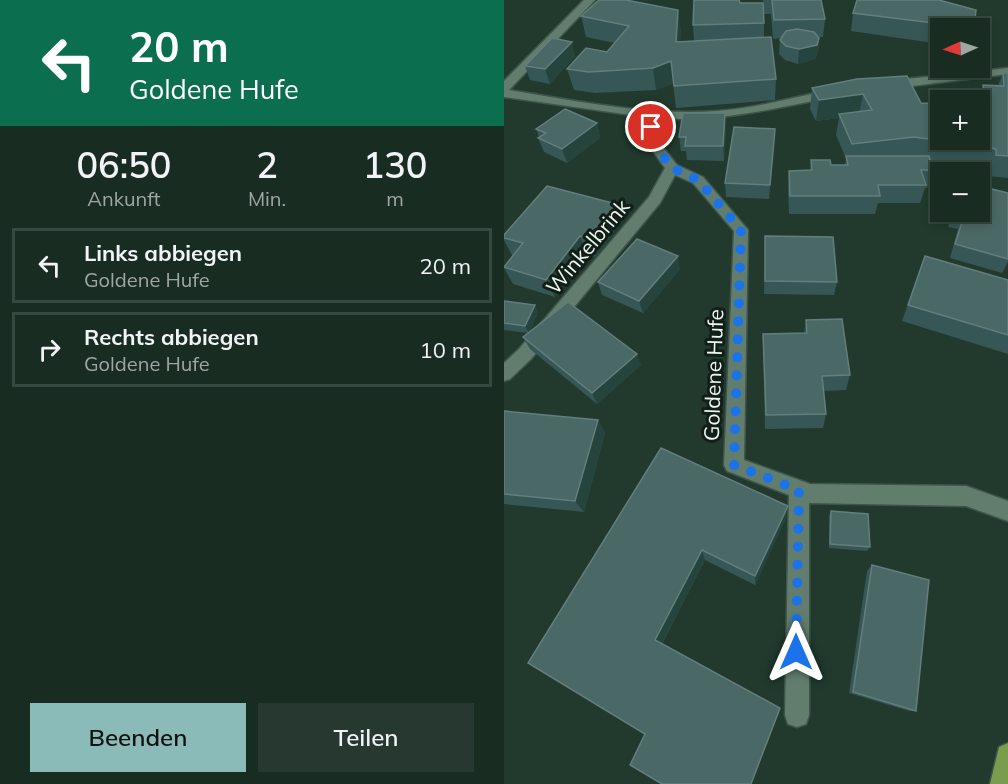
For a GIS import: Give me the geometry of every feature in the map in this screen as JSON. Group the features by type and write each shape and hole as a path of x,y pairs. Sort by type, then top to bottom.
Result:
{"main road":[{"path":"1003,784 1008,756"}],"street":[{"path":"504,88 590,0"},
{"path":"876,87 1008,71"},
{"path":"504,93 651,115 718,115 764,109 842,92"},
{"name":"Goldene Hufe","path":"651,115 651,140 672,168 698,180 741,230 734,465 810,494 966,496 1008,511"},
{"name":"Winkelbrink","path":"504,374 525,354 655,200 672,168"},
{"path":"797,715 799,490"}],"building":[{"path":"599,0 626,0 678,10 676,42 771,37 776,79 674,86 671,61 653,68 589,72 567,69 586,48 607,52 629,26 581,16"},
{"path":"694,0 739,0 740,3 763,3 764,23 693,25"},
{"path":"772,0 821,0 825,19 774,20"},
{"path":"857,0 939,0 976,10 975,18 930,18 930,23 853,13"},
{"path":"797,29 814,32 819,38 817,45 799,49 786,46 780,40 786,31"},
{"path":"552,38 572,42 545,69 525,66"},
{"path":"1003,73 1008,73 1008,156 996,155 996,149 990,148 990,90 984,90 983,85 1004,86"},
{"path":"907,76 921,103 930,103 930,139 914,137 852,144 839,114 872,110 863,94 819,100 812,88 857,79"},
{"path":"565,109 597,123 562,149 538,138 546,133 536,129"},
{"path":"683,113 725,113 723,146 685,146 686,137 679,137"},
{"path":"734,127 775,129 770,185 725,183"},
{"path":"846,156 929,156 931,162 930,170 921,170 926,185 878,185 880,196 790,196 789,171 812,170 811,160 830,160 831,165 848,165"},
{"path":"547,186 616,204 589,239 580,236 546,280 504,267 523,243 504,238 504,235"},
{"path":"990,188 1008,193 1008,259 955,244 962,222 990,222"},
{"path":"765,236 833,237 837,282 765,281"},
{"path":"637,239 678,256 639,301 598,282"},
{"path":"925,256 1008,280 1008,335 908,305"},
{"path":"504,301 535,305 525,326 504,323"},
{"path":"568,302 637,354 592,393 523,337"},
{"path":"842,319 850,375 822,376 826,414 766,415 763,334 807,333 806,320"},
{"path":"504,411 598,420 575,501 504,494"},
{"path":"661,448 788,506 755,576 702,550 655,640 780,708 751,784 662,784 630,765 645,734 528,663"},
{"path":"831,511 868,514 870,547 830,544"},
{"path":"872,565 929,580 916,711 853,692"}],"route":[{"path":"651,127 651,140 672,168 698,180 741,230 734,465 799,490 796,652"}]}
